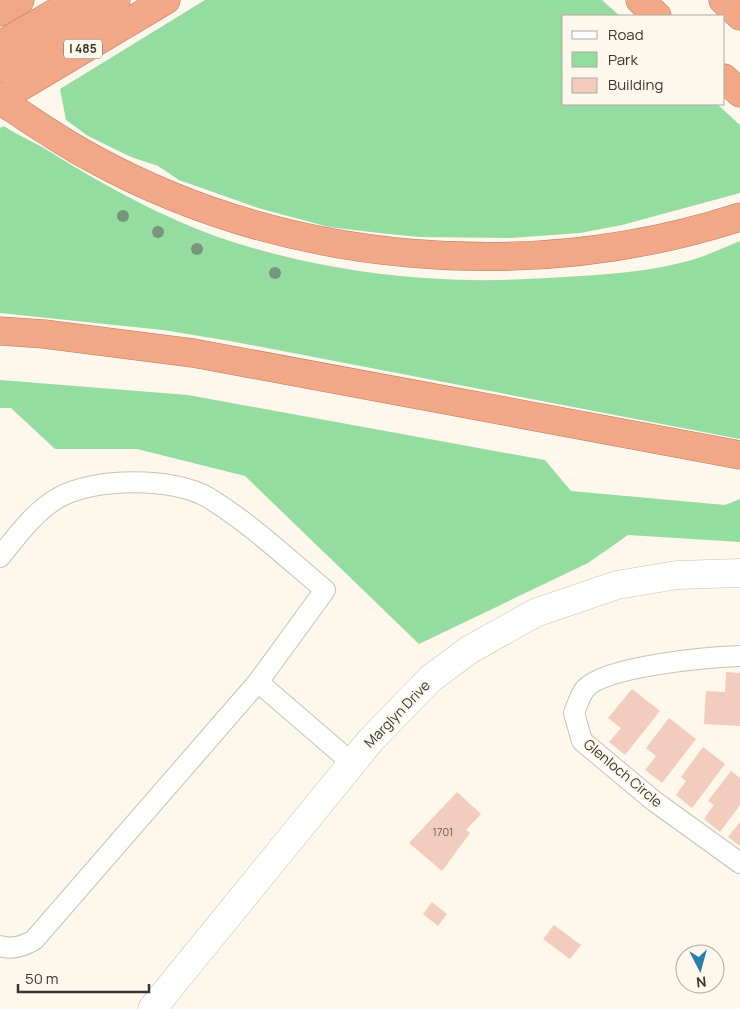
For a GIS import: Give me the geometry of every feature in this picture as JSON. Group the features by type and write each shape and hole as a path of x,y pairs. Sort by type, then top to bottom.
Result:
{"highway":[{"path":"0,12 20,0"},
{"path":"0,46 77,0"},
{"name":"I 485","path":"0,68 116,0"},
{"name":"I 485","path":"0,99 166,0"},
{"path":"640,0 656,15"},
{"path":"723,0 740,16"},
{"path":"725,79 740,93"},
{"path":"0,99 38,126 92,159 150,186 210,210 271,228 325,241 396,252 459,256 522,255 584,251 648,241 740,217"},
{"path":"0,331 63,336 193,353 740,455"}],"street":[{"path":"0,557 31,520 59,497 88,487 122,482 172,485 208,497 236,517 325,590 258,682 34,940 24,946 5,948 0,946"},
{"name":"Marglyn Drive","path":"152,1009 352,763 430,679 469,650 535,612 617,585 677,574 740,573"},
{"name":"Glenloch Circle","path":"740,656 698,658 615,673 586,688 574,713 582,741 654,801 740,863"},
{"path":"258,682 352,763"}],"green space":[{"path":"205,0 602,0 619,15 562,15 562,105 718,105 740,125 740,193 622,225 580,233 511,238 419,237 329,227 258,208 179,180 158,166 131,157 88,136 66,120 60,89"},
{"path":"4,126 119,192 194,228 220,238 283,256 357,271 395,276 470,280 508,280 606,274 646,270 685,262 740,241 740,439 230,341 163,330 0,313 0,128"},
{"path":"0,380 188,395 545,460 571,491 725,505 740,499 740,542 628,535 588,563 419,644 245,476 137,449 55,449 11,408 0,408"}],"building":[{"path":"726,672 740,673 740,726 704,724 706,691 725,692"},
{"path":"632,689 660,711 625,755 609,742 621,728 608,718"},
{"path":"669,718 696,739 662,783 645,770 656,756 646,748"},
{"path":"703,747 725,764 692,808 676,795 686,781 681,777"},
{"path":"731,771 740,778 740,805 720,832 704,819 714,805 708,801"},
{"path":"457,792 481,814 466,830 470,833 442,871 409,843"},
{"path":"740,822 740,846 728,837"},
{"path":"432,902 447,914 438,926 423,914"},
{"path":"554,925 581,945 570,959 543,939"}]}
